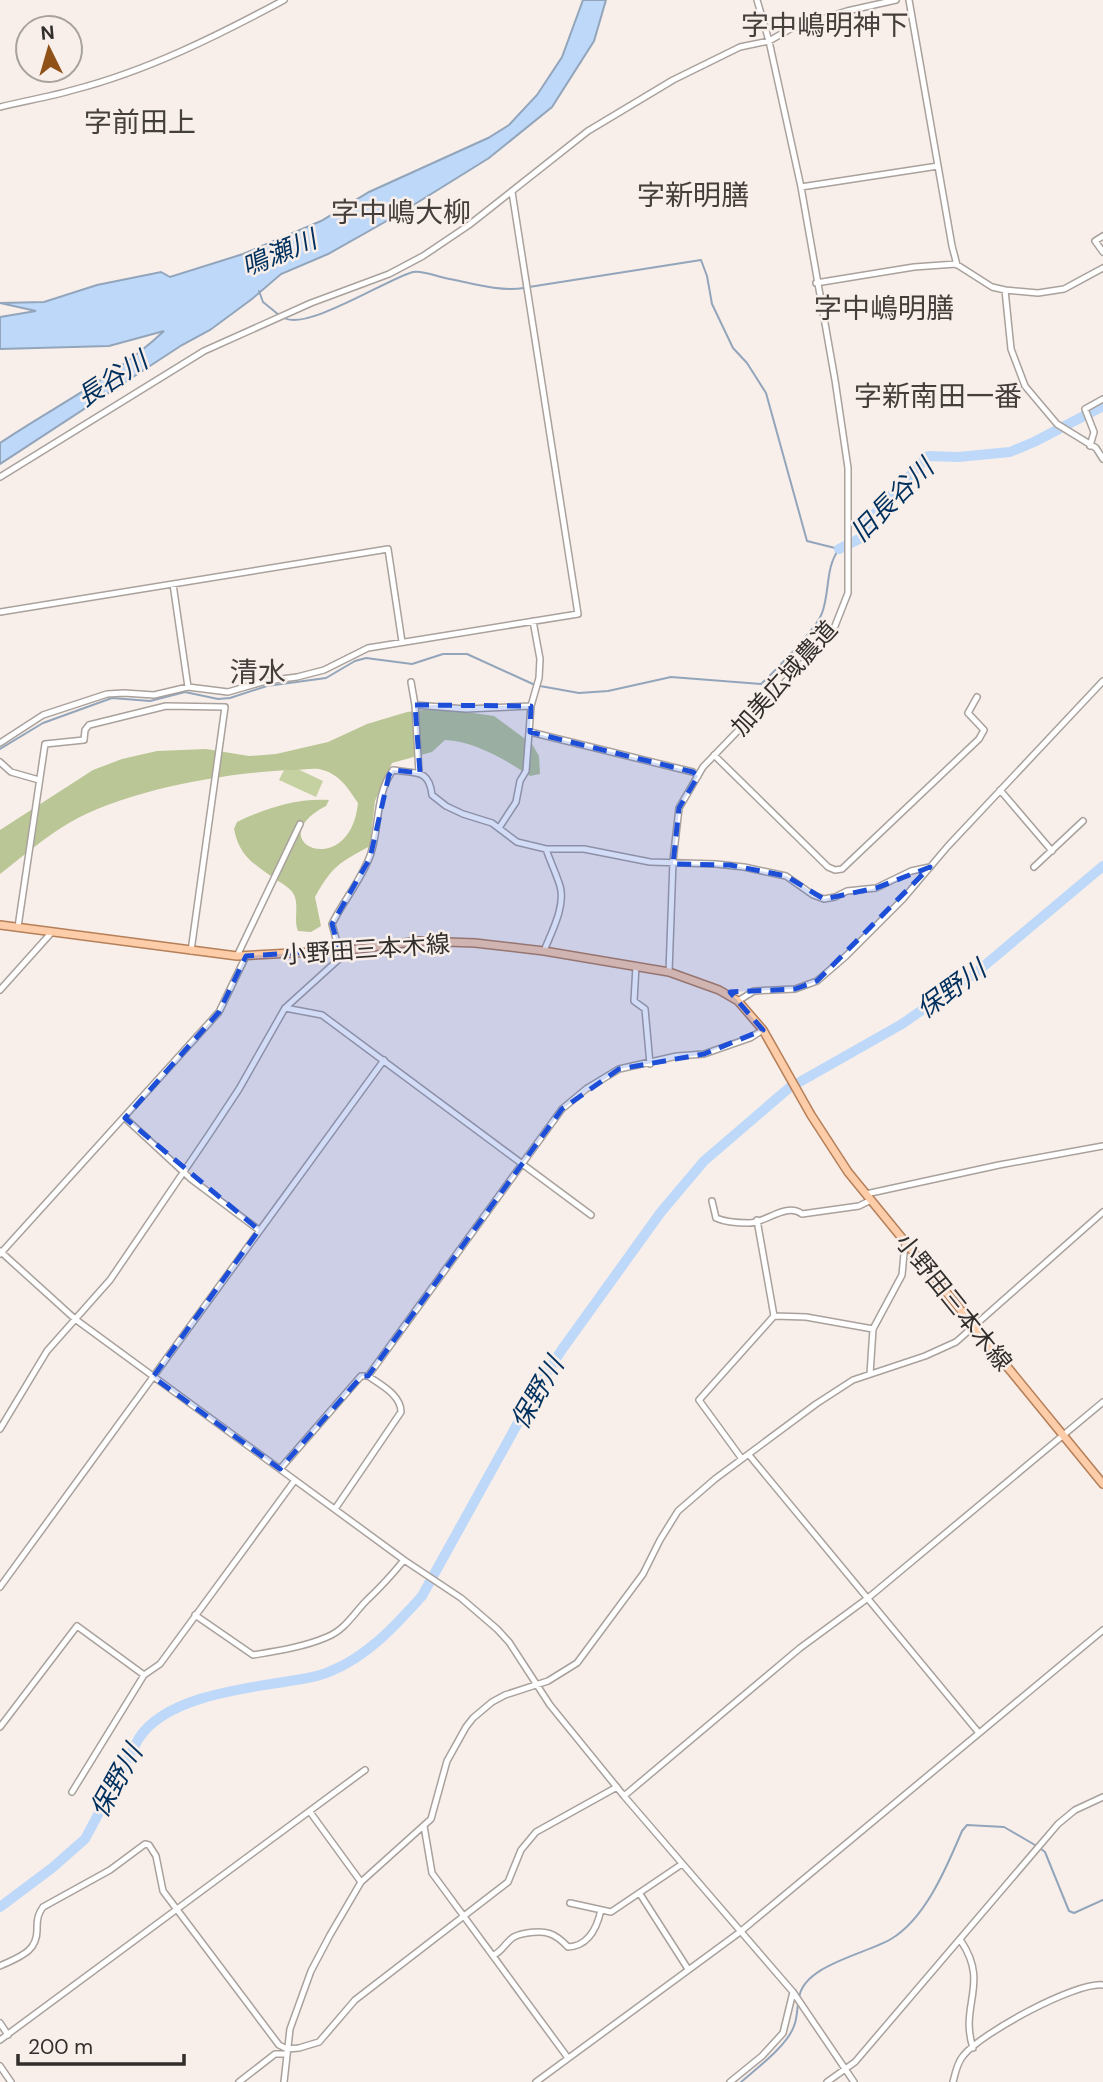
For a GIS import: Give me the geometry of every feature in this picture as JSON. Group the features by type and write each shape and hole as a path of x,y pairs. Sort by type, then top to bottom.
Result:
{"main road":[{"name":"小野田三本木線","path":"0,925 237,956 349,950 438,940 544,951 636,966 669,972 719,990 738,1001 763,1030 811,1115 848,1172 1103,1484"}],"street":[{"path":"0,107 75,90 152,63 229,29 285,0"},
{"name":"加美広域農道","path":"669,972 673,864 679,807 714,755 810,656 835,626 848,593 848,468 835,380 801,187 769,41 757,0"},
{"path":"0,477 204,351 311,303 389,274 423,256 456,235 559,152 639,99 740,47 769,41 790,29 847,11 896,0"},
{"path":"909,0 957,265"},
{"path":"801,187 938,166"},
{"path":"0,743 43,715 107,694 124,692 154,695 188,687 218,692 236,691 266,681 317,672 368,648 578,614 512,192"},
{"path":"1103,236 1095,241 1103,252"},
{"path":"816,283 914,267 957,265 987,284 1005,290 1038,293 1077,284 1103,268"},
{"path":"1005,290 1011,349 1025,386 1057,424 1096,448 1103,459"},
{"path":"1090,446 1094,432 1085,409 1103,399"},
{"path":"0,612 388,550 402,642"},
{"path":"173,584 188,687"},
{"path":"499,828 518,796 520,781 526,771 531,706 537,689 540,659 533,621"},
{"path":"738,1001 754,990 795,989 817,981 846,956 1103,681"},
{"path":"411,682 419,773"},
{"path":"714,755 828,867 842,869 979,739 984,730 968,713 977,697"},
{"path":"415,705 466,709 531,706"},
{"path":"18,927 45,744 84,740 85,730 89,725 166,706 225,707 191,951"},
{"path":"530,732 693,772 698,776"},
{"path":"0,762 11,772 39,780"},
{"path":"339,950 332,925 338,909 370,858 379,803 393,770 419,773 427,778 432,795 446,806 485,820 517,842 545,849 584,849 629,860 673,864 730,864 786,876 813,895 824,899 847,891 876,888 911,871 930,867"},
{"path":"1000,790 1052,851"},
{"path":"1034,867 1083,821"},
{"path":"237,956 300,824"},
{"path":"544,951 561,900 560,887 545,849"},
{"path":"0,990 52,932"},
{"path":"0,1429 47,1351 110,1280 239,1089 285,1008 349,950"},
{"path":"246,956 219,1012 0,1253 75,1320 406,1561 461,1598 505,1637 550,1705 624,1796 794,1994 855,2082"},
{"path":"636,966 634,1001 645,1009 650,1063"},
{"path":"285,1008 322,1015 591,1215"},
{"path":"368,1376 562,1109 586,1088 619,1069 677,1056 704,1054 750,1038 763,1030"},
{"path":"0,1587 384,1060"},
{"path":"125,1118 183,1172 259,1230"},
{"path":"712,1201 716,1219 749,1223 789,1210 802,1214 859,1206 869,1197 999,1165 1103,1146"},
{"path":"284,2082 290,2029 311,1971 361,1882 433,1815 443,1773 466,1727 492,1702 559,1676 578,1662 643,1574 678,1511 742,1459 841,1387 956,1342 1103,1212"},
{"path":"757,1220 774,1316"},
{"path":"870,1374 873,1329 902,1275 905,1243"},
{"path":"774,1316 806,1317 873,1329"},
{"path":"742,1459 699,1400 774,1316"},
{"path":"280,1469 361,1376 368,1376 396,1397 402,1408 335,1509"},
{"path":"624,1796 800,1648 868,1598 1103,1402"},
{"path":"749,1455 979,1733"},
{"path":"72,1791 144,1675 160,1664 295,1480"},
{"path":"195,1615 253,1655 294,1647 328,1637 342,1628 406,1561"},
{"path":"0,1727 77,1626 144,1675"},
{"path":"536,2082 740,1932 1103,1630"},
{"path":"0,2040 365,1770"},
{"path":"239,2082 275,2054 309,2047 319,2042 355,2000 508,1882 521,1850 536,1832 617,1787"},
{"path":"827,2082 855,2062 1068,1815 1103,1797"},
{"path":"310,1812 361,1882"},
{"path":"424,1826 432,1873 568,2058"},
{"path":"0,1966 28,1952 34,1945 38,1914 43,1907 110,1871 142,1844 149,1845 156,1856 163,1891 287,2052"},
{"path":"570,1903 615,1911 682,1864"},
{"path":"640,1894 688,1969"},
{"path":"494,1955 501,1952 517,1935 541,1931 558,1936 568,1947 574,1947 595,1931 601,1910"},
{"path":"961,1941 970,1954 975,1973 969,2021 973,2048"},
{"path":"953,2082 960,2060 1002,2026 1023,2013 1090,1985 1103,1985"},
{"path":"730,2082 762,2056 783,2033 794,1994"},
{"path":"0,2023 8,2035"},
{"path":"0,2066 12,2082"}],"highlighted area":[{"path":"415,705 531,706 530,732 693,772 698,776 679,808 673,864 730,865 786,876 824,899 876,888 930,867 817,981 795,989 730,992 763,1030 704,1054 619,1069 562,1109 368,1376 362,1376 280,1469 153,1377 259,1230 125,1118 219,1012 246,956 339,950 332,924 370,858 389,775 393,770 420,773"}],"green space":[{"path":"439,708 494,716 532,744 539,756 540,774 530,776 478,748 445,740 432,752 392,763 375,801 370,846 344,861 327,878 315,897 321,926 311,932 298,931 293,893 248,859 234,829 237,822 270,808 293,802 329,800 326,806 307,819 301,832 304,842 313,848 326,849 340,842 351,828 358,803 337,778 319,769 238,774 178,785 118,801 69,823 0,874 0,830 93,770 122,759 157,751 206,749 249,756 276,754 328,742 367,724 407,712"},
{"path":"287,764 323,781 316,797 279,780"}],"water":[{"path":"583,0 606,0 594,41 552,107 489,158 328,254 281,274 210,330 182,345 0,464 0,443 105,377 164,331 109,346 0,349 0,317 36,311 0,303 44,302 97,285 161,272 170,277 243,254 321,221 369,192 488,138 509,125 537,95 562,57"}],"waterway":[{"path":"529,287 701,260 712,304 733,348 747,363 766,393 807,541 839,549 832,564 824,605 818,620 761,684 671,677 608,691 579,693 540,686"},
{"path":"284,318 295,320 328,311 413,272 424,272 494,288 524,288"},
{"name":"鳴瀬川","path":"259,291 263,302 279,315"},
{"name":"旧長谷川","path":"839,549 861,538 869,520 928,456 958,457 1010,452 1103,406"},
{"path":"0,749 43,723 112,698 150,701 185,692 218,699 230,698 267,686 326,678 355,661 366,658 412,664 443,654 467,654 535,685"},
{"name":"保野川","path":"0,1907 85,1839 139,1738 151,1724 166,1713 225,1692 326,1673 357,1657 392,1629 422,1596 539,1385 563,1348 661,1212 704,1161 789,1088 902,1024 978,971 1103,866"},
{"path":"799,1998 803,1987 823,1969 891,1939 915,1918 934,1890 967,1825 1004,1827 1035,1845"},
{"path":"1040,1848 1045,1852 1069,1911 1074,1913 1103,1900"},
{"path":"741,2082 785,2041 795,2023 798,2004"}],"district":[{"name":"字中嶋明神下","path":"825,25"},
{"name":"字前田上","path":"140,122"},
{"name":"字新明膳","path":"693,195"},
{"name":"字中嶋大柳","path":"401,212"},
{"name":"字中嶋明膳","path":"884,308"},
{"name":"字新南田一番","path":"938,396"},
{"name":"清水","path":"258,672"}],"water label":[{"name":"長谷川","path":"112,379"}]}
